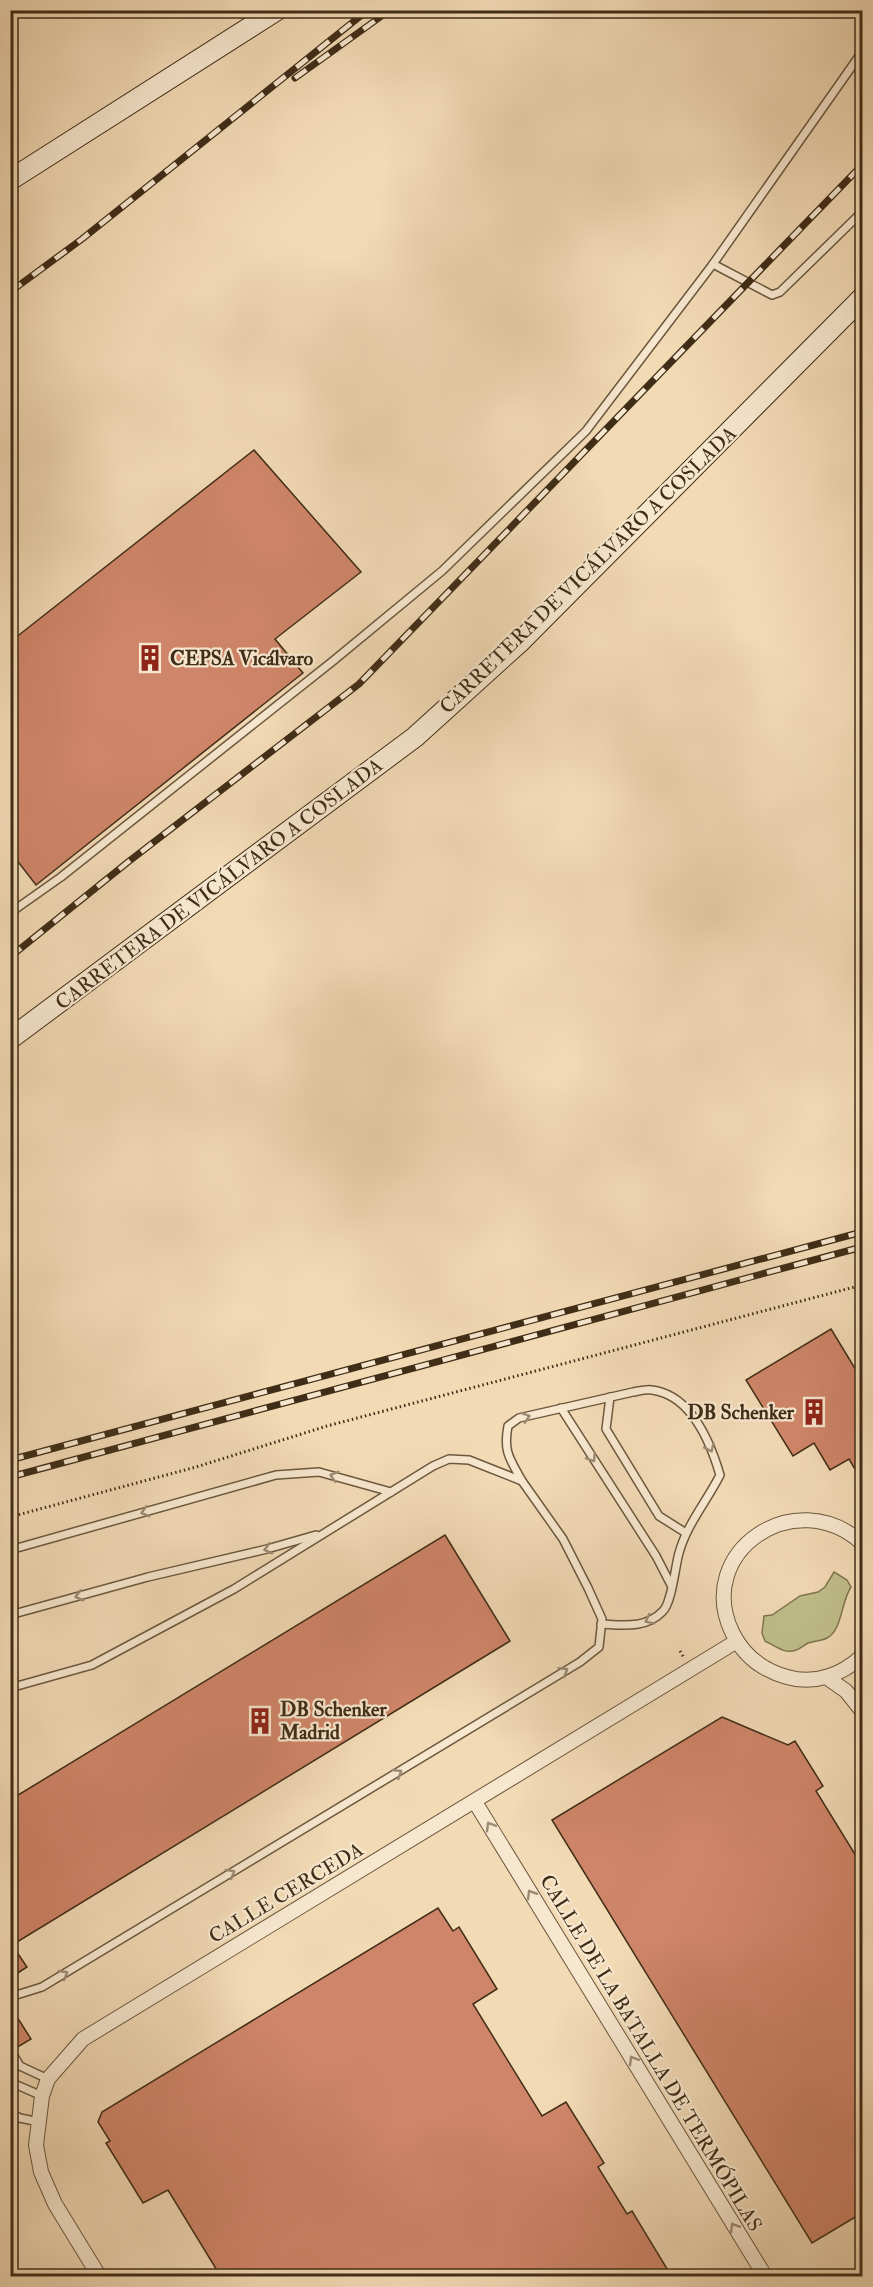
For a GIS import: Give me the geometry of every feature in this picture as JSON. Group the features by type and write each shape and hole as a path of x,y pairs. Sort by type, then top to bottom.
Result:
{"street":[{"path":"10,180 277,10"},
{"name":"CARRETERA DE VICÁLVARO A COSLADA","path":"10,1039 415,737 521,641 862,298"},
{"path":"862,1543 852,1533 820,1520 787,1521 756,1535 744,1547 728,1576 725,1593 725,1610 736,1641 760,1666 776,1674 792,1679 809,1680 845,1670 862,1659"},
{"name":"CALLE CERCEDA","path":"99,2277 55,2204 41,2172 36,2145 42,2096 48,2079 83,2039 736,1641"},
{"path":"826,1677 846,1691 862,1711"},
{"name":"CALLE DE LA BATALLA DE TERMÓPILAS","path":"475,1802 765,2277"}],"lane":[{"path":"10,913 61,878 442,571 586,430 713,264 862,52"},
{"path":"713,264 772,295 780,292 862,212"},
{"path":"10,1996 42,1987 580,1662 599,1647 602,1619 563,1539 522,1481 507,1454 505,1442 508,1426 519,1418 651,1390 682,1402 698,1424 709,1445 720,1475 686,1533 679,1551 665,1609 654,1618 636,1626 602,1624"},
{"path":"610,1397 606,1429 659,1516 686,1533"},
{"path":"561,1408 656,1556 671,1585"},
{"path":"10,1688 92,1665 234,1589 433,1466 449,1459 477,1462 522,1481"},
{"path":"10,1550 276,1475 319,1472 391,1492"},
{"path":"10,1614 324,1533"},
{"path":"10,2051 20,2066 48,2079"},
{"path":"10,2082 42,2096"},
{"path":"10,2112 20,2118 39,2122"}],"path":[{"path":"10,1517 196,1467 327,1426 862,1285"}],"shaded area":[{"path":"834,1572 847,1580 851,1587 839,1623 832,1634 825,1639 808,1643 792,1651 784,1650 765,1641 762,1633 764,1616 772,1615 800,1596 818,1592 825,1587"}],"building":[{"name":"CEPSA Vicálvaro","path":"254,450 361,572 275,639 303,673 36,885 16,859 10,864 10,642"},
{"name":"DB Schenker","path":"831,1329 862,1380 862,1481 849,1459 830,1470 814,1443 793,1456 746,1380"},
{"name":"DB Schenker Madrid","path":"445,1535 510,1641 12,1945 27,1967 10,1978 10,1800"},
{"path":"722,1717 788,1745 795,1741 823,1786 816,1791 856,1856 862,1852 862,2213 812,2243 552,1820"},
{"path":"438,1908 453,1931 459,1927 497,1989 473,2004 542,2116 566,2102 604,2163 598,2167 627,2214 632,2211 672,2277 221,2277 168,2190 143,2203 106,2143 110,2141 98,2122 102,2112"},
{"path":"10,2006 31,2039 16,2048 10,2045"}],"railway":[{"path":"10,292 82,239 368,10"},
{"path":"295,78 390,10"},
{"path":"10,957 128,862 359,684 862,165"},
{"path":"10,1460 862,1232"},
{"path":"10,1477 862,1247"}],"place":[{"name":"CEPSA Vicálvaro","path":"150,658"},
{"name":"DB Schenker","path":"814,1412"},
{"name":"DB Schenker Madrid","path":"260,1721"}]}
